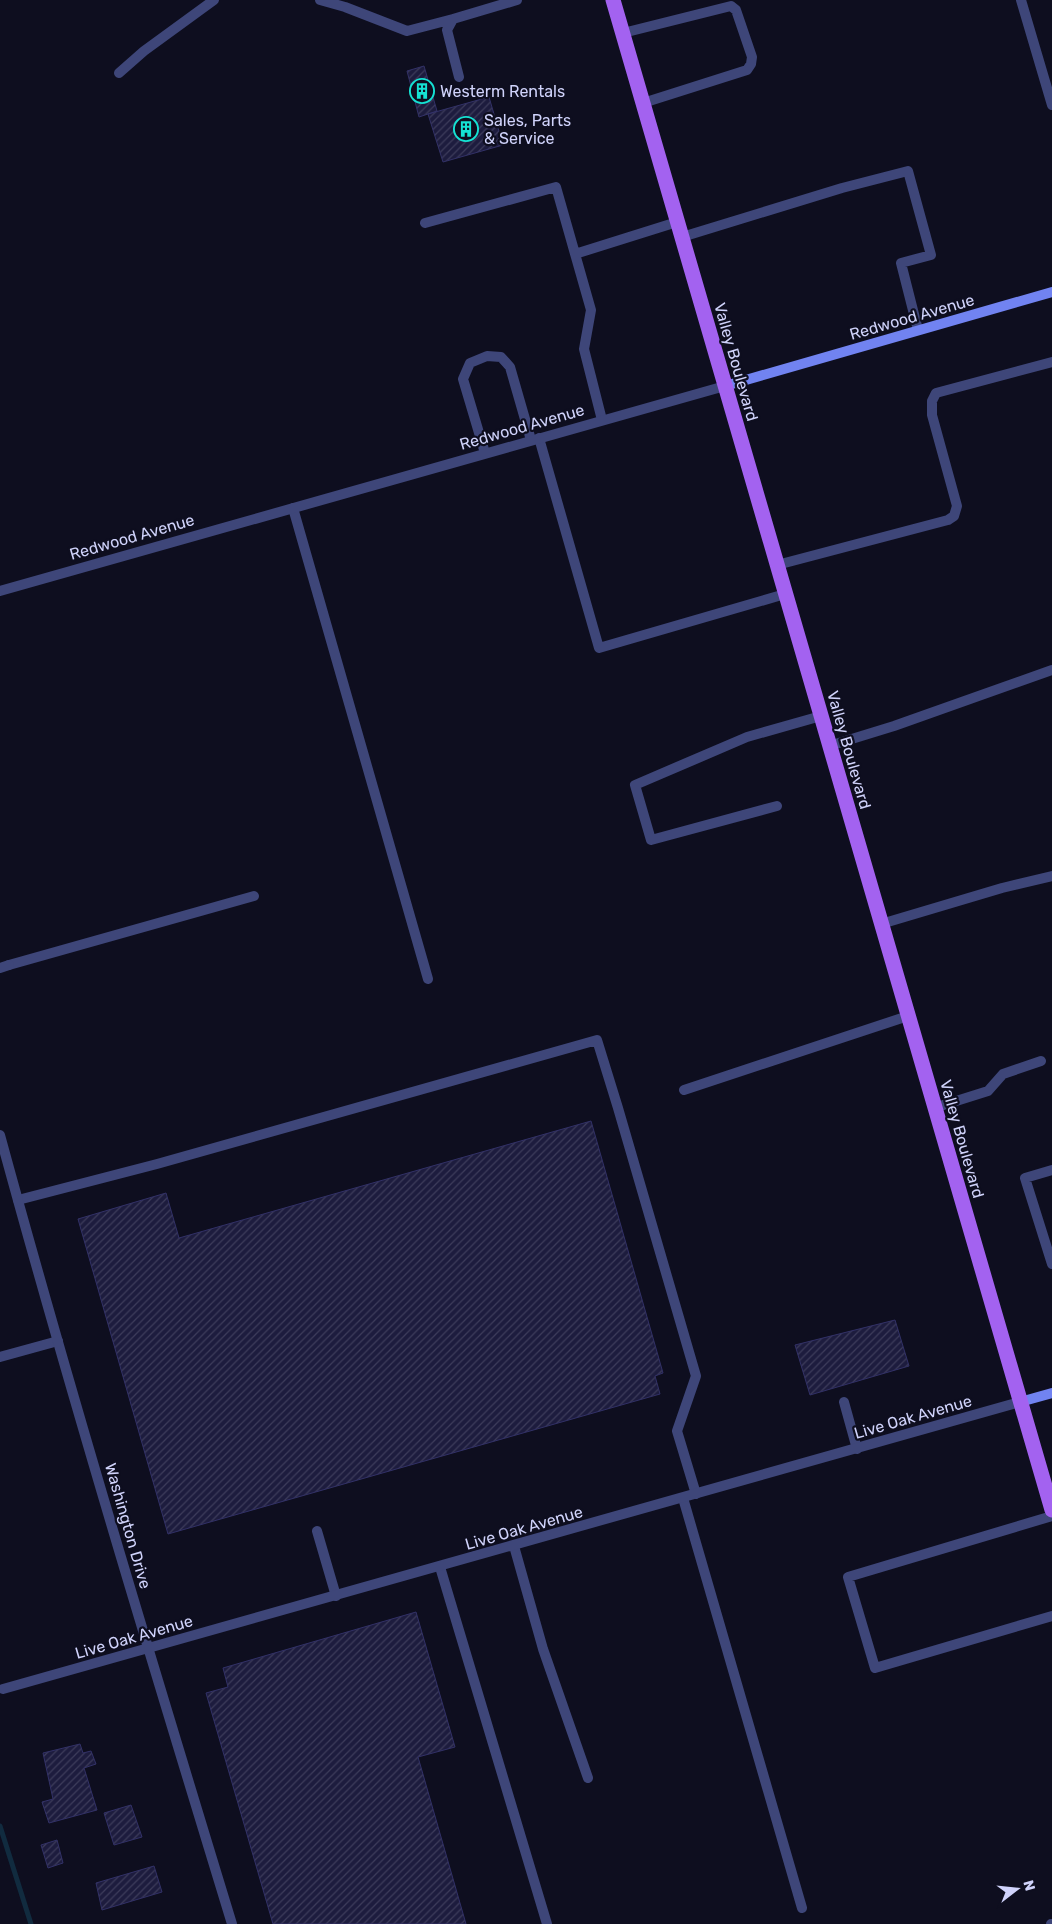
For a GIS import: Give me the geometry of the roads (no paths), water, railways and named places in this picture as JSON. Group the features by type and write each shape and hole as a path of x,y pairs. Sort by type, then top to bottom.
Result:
{"main road":[{"name":"Valley Boulevard","path":"613,0 1020,1402 1047,1477 1052,1510"}],"street":[{"path":"119,73 144,51 214,0"},
{"path":"320,0 407,31 517,0"},
{"path":"1021,0 1052,106"},
{"path":"623,33 731,6 736,10 752,57 752,64 747,70 643,103"},
{"path":"453,19 446,30 459,77"},
{"path":"682,237 842,188 908,171 931,255 901,263 918,330"},
{"path":"425,224 556,187 591,310 584,349 602,420"},
{"path":"575,254 677,222"},
{"name":"Redwood Avenue","path":"0,590 1052,292"},
{"path":"485,453 463,379 470,363 487,356 501,357 510,367 535,439 599,648 785,594"},
{"path":"776,564 948,520 954,516 957,506 932,415 932,401 936,393 1052,362"},
{"path":"293,508 428,980"},
{"path":"829,746 894,726 1052,670"},
{"path":"777,806 651,840 635,785 747,737 821,716"},
{"path":"881,924 1002,888 1052,876"},
{"path":"4,967 254,896"},
{"path":"684,1090 908,1016"},
{"path":"18,1200 167,1161 597,1040 696,1376 677,1431 696,1494"},
{"path":"934,1108 988,1090 1002,1074 1040,1061"},
{"name":"Washington Drive","path":"0,1135 148,1648 232,1924"},
{"path":"1052,1170 1025,1178 1052,1264"},
{"path":"0,1357 58,1341"},
{"name":"Live Oak Avenue","path":"4,1689 1052,1393"},
{"path":"844,1402 857,1449"},
{"path":"683,1498 802,1908"},
{"path":"1052,1516 848,1577 875,1668 1052,1616"},
{"path":"317,1531 336,1596"},
{"path":"514,1546 543,1649 588,1778"},
{"path":"440,1567 547,1924"}],"waterway":[{"path":"0,1826 31,1924"}],"place":[{"name":"Westerm Rentals","path":"422,91"},
{"name":"Sales, Parts & Service","path":"466,129"}]}
